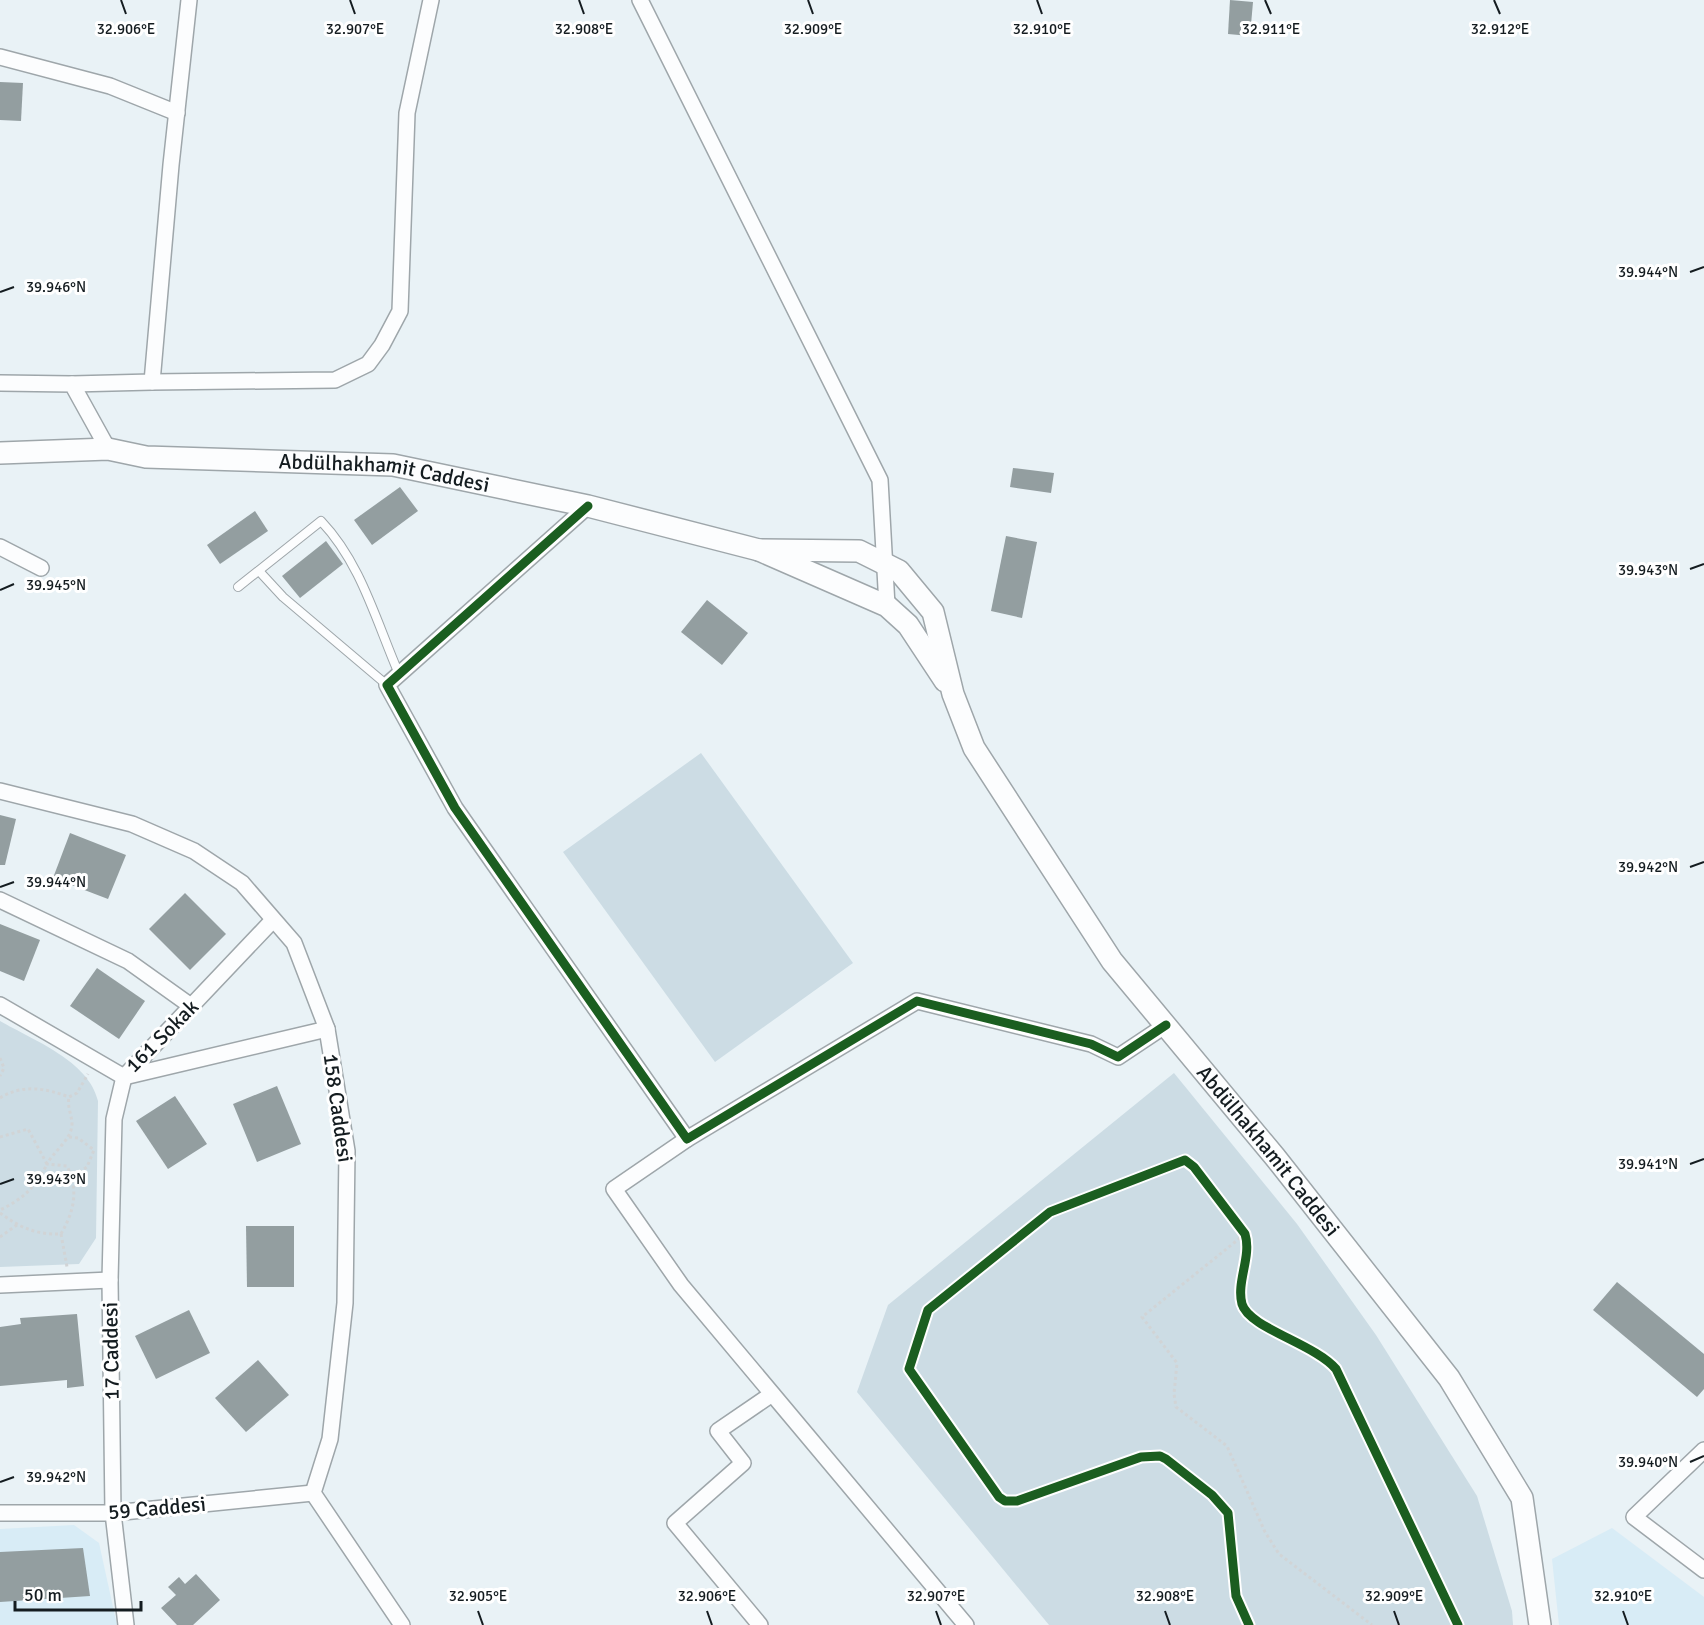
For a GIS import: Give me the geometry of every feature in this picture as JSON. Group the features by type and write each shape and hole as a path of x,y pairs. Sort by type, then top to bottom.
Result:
{"main road":[{"name":"Abdülhakhamit Caddesi","path":"0,453 108,449 146,457 393,465 588,506 759,550 887,606 908,625 953,694"},
{"name":"Abdülhakhamit Caddesi","path":"759,550 859,551 899,571 933,612 953,694 974,748 1112,962 1166,1025 1449,1378 1522,1498 1540,1625"}],"street":[{"path":"153,382 189,0"},
{"path":"0,383 335,380 368,364 400,311 407,113 431,0"},
{"path":"640,0 880,480 887,606"},
{"path":"0,57 110,86 177,113"},
{"path":"72,384 108,449"},
{"path":"588,506 387,685 455,808 687,1138"},
{"path":"0,547 40,568"},
{"path":"908,625 933,612"},
{"name":"158 Caddesi","path":"0,790 132,824 194,851 242,883 294,943 327,1029 347,1151 345,1303 330,1439 313,1492"},
{"path":"0,900 128,961 191,1006"},
{"name":"161 Sokak","path":"0,1005 124,1077 273,920"},
{"path":"966,1625 681,1286 614,1189 687,1138 917,1001 1091,1044 1118,1058 1166,1025"},
{"path":"124,1077 327,1029"},
{"name":"17 Caddesi","path":"124,1077 114,1119 110,1280 113,1513 126,1625"},
{"path":"0,1286 110,1280"},
{"path":"760,1625 675,1523 743,1462 718,1431 772,1394"},
{"path":"1704,1450 1634,1517 1704,1570"},
{"path":"313,1492 402,1625"},
{"name":"59 Caddesi","path":"0,1513 113,1513 313,1492"}],"lane":[{"path":"238,587 321,521 340,542 353,565 399,674"},
{"path":"259,571 283,597 387,685"}],"path":[{"path":"0,1058 4,1068 0,1076"},
{"path":"0,1098 21,1089 53,1091 69,1097 77,1093 96,1060"},
{"path":"61,1234 43,1234 16,1225 0,1211 18,1202 38,1184 54,1152 69,1137 72,1124 69,1097"},
{"path":"0,1137 28,1129 47,1164"},
{"path":"69,1137 78,1138 94,1150 87,1167 73,1177"},
{"path":"47,1164 67,1166 73,1177 75,1192 71,1216 61,1234 70,1282"},
{"path":"1238,1223 1248,1232"},
{"path":"0,1237 16,1225"},
{"path":"1246,1245 1248,1232"},
{"path":"1248,1232 1142,1317 1177,1363 1174,1394 1176,1407 1227,1446 1272,1545 1290,1564 1372,1625"}],"shaded area":[{"path":"701,753 853,963 715,1062 563,852"},
{"path":"0,1021 72,1063 93,1087 98,1101 96,1238 79,1264 0,1267"},
{"path":"1174,1073 1297,1224 1376,1335 1477,1496 1512,1611 1513,1625 1049,1625 857,1392 888,1305"},
{"path":"74,1525 99,1543 117,1625 0,1625 0,1529"},
{"path":"1612,1528 1704,1597 1704,1625 1559,1625 1552,1559"}],"building":[{"path":"1230,0 1253,2 1250,36 1228,34"},
{"path":"0,82 23,83 21,121 0,120"},
{"path":"1013,468 1054,473 1051,493 1010,487"},
{"path":"400,487 418,511 372,545 354,520"},
{"path":"255,511 268,531 220,564 207,545"},
{"path":"1006,536 1037,542 1022,618 991,611"},
{"path":"326,541 343,564 300,598 282,576"},
{"path":"707,600 748,633 722,665 681,632"},
{"path":"0,815 16,819 5,865 0,865"},
{"path":"70,833 126,855 108,899 53,878"},
{"path":"185,893 226,934 190,970 149,929"},
{"path":"0,924 40,940 24,981 0,971"},
{"path":"97,968 145,1001 119,1039 70,1006"},
{"path":"277,1086 301,1144 257,1162 233,1104"},
{"path":"175,1096 207,1144 168,1169 136,1121"},
{"path":"246,1226 294,1226 294,1287 247,1287"},
{"path":"1617,1282 1704,1354 1704,1389 1697,1397 1593,1310"},
{"path":"189,1310 210,1353 156,1379 135,1336"},
{"path":"77,1314 84,1386 67,1388 67,1380 0,1386 0,1327 21,1324 20,1318"},
{"path":"258,1360 289,1395 246,1432 215,1398"},
{"path":"83,1548 90,1596 0,1602 0,1552"},
{"path":"196,1574 220,1600 193,1625 177,1625 161,1608 176,1595 168,1587 179,1577 185,1584"}],"cycle path":[{"path":"588,506 387,685 455,808 687,1139 917,1001 1091,1044 1118,1057 1166,1025"},
{"path":"1249,1625 1236,1596 1228,1513 1212,1495 1166,1459 1160,1456 1141,1457 1017,1501 1005,1501 999,1497 909,1369 928,1310 1050,1212 1185,1160 1194,1167 1245,1234 1247,1251 1241,1296 1247,1313 1269,1329 1326,1360 1336,1369 1458,1625"}]}
